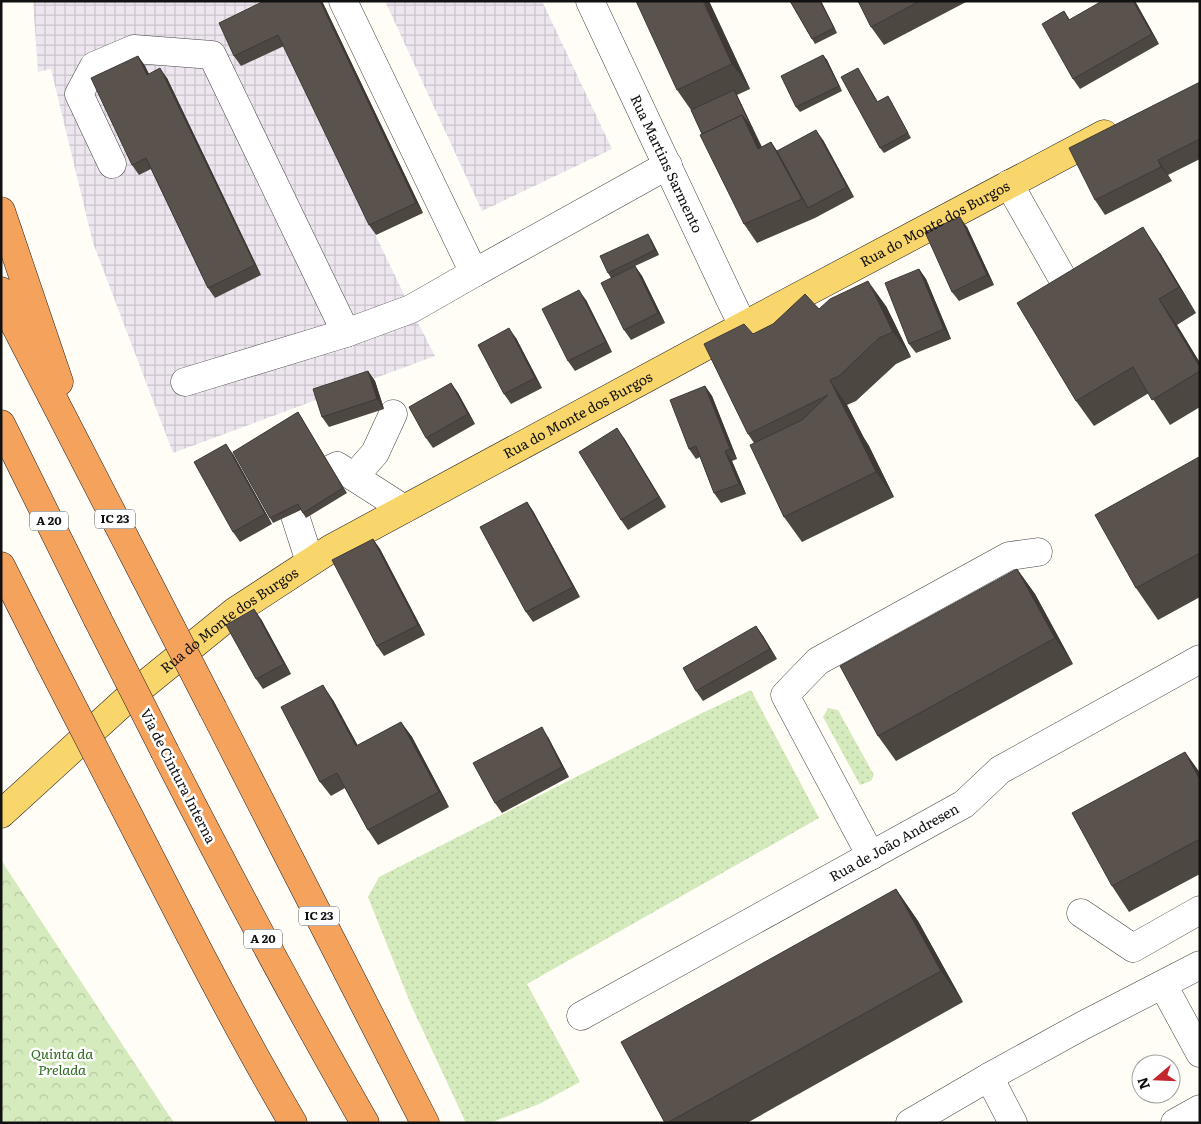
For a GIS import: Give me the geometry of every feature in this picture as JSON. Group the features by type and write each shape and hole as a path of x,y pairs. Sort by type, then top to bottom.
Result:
{"highway":[{"path":"1,211 85,462"},
{"path":"1,291 13,321 85,462"},
{"name":"Via de Cintura Interna","path":"1,424 227,873 365,1123"},
{"name":"IC 23","path":"85,462 425,1123"},
{"path":"1,566 184,922 293,1123"}],"main road":[{"name":"Rua do Monte dos Burgos","path":"3,809 134,692 234,612 332,548 1122,124"}],"street":[{"path":"343,1 474,273"},
{"name":"Rua Martins Sarmento","path":"590,1 728,297 744,326"},
{"path":"112,164 79,94 94,66 134,49 212,55 346,333"},
{"path":"185,382 346,333 411,309 668,165"},
{"path":"1010,184 1082,313"},
{"path":"354,477 375,453 393,414"},
{"path":"310,562 287,491 337,466 404,509"},
{"path":"870,856 785,695 818,661 1010,556 1038,552"},
{"name":"Rua de João Andresen","path":"581,1016 964,804 1000,770 1200,659"},
{"path":"1081,913 1134,948 1200,910"},
{"path":"910,1123 1080,1027 1200,965"},
{"path":"1163,985 1200,1053"},
{"path":"989,1077 1013,1123"},
{"path":"1175,1123 1200,1109"}],"shaded area":[{"path":"33,1 263,1 435,356 173,453 93,243 51,69 38,72"},
{"path":"385,1 542,1 612,149 482,211"}],"green space":[{"path":"751,690 819,818 527,984 580,1082 539,1104 490,1123 466,1123 411,1005 368,897 379,877"},
{"path":"828,708 838,710 874,775 871,781 860,785 823,717"},
{"name":"Quinta da Prelada","path":"1,860 174,1123 1,1123"}],"building":[{"path":"264,1 320,1 416,203 369,225 278,35 234,56 219,23"},
{"path":"636,1 703,1 732,64 677,90"},
{"path":"790,1 820,1 834,28 812,39"},
{"path":"858,1 920,1 871,27"},
{"path":"1102,1 1133,1 1152,34 1073,79 1042,24 1064,11 1069,20"},
{"path":"823,55 839,86 796,107 781,76"},
{"path":"138,56 147,75 160,68 255,265 208,288 146,158 132,165 91,78"},
{"path":"858,68 877,102 888,96 908,133 880,148 841,77"},
{"path":"1200,82 1200,139 1158,160 1161,167 1095,200 1069,148"},
{"path":"734,90 752,128 742,115 702,134 691,110"},
{"path":"742,115 758,149 771,142 802,199 744,224 700,135"},
{"path":"816,130 847,187 808,208 777,151"},
{"path":"960,217 987,275 952,292 925,232"},
{"path":"1143,227 1179,287 1159,299 1200,367 1200,371 1152,400 1133,367 1076,401 1017,303"},
{"path":"648,234 655,250 608,273 600,256"},
{"path":"635,266 658,313 624,330 601,283"},
{"path":"919,269 944,329 909,344 885,283"},
{"path":"868,281 893,332 879,338 839,376 830,380 876,472 784,517 750,445 802,420 828,395 748,434 704,344 744,324 753,334 773,324 805,294 819,309 830,299"},
{"path":"579,290 606,342 568,361 542,309"},
{"path":"509,328 535,378 504,394 478,345"},
{"path":"368,371 377,399 322,417 313,389"},
{"path":"451,383 468,414 426,438 409,407"},
{"path":"705,386 730,449 725,451 739,484 714,493 696,446 689,449 670,400"},
{"path":"298,412 343,488 303,513 298,504 270,518 233,452"},
{"path":"617,428 659,497 621,520 579,452"},
{"path":"226,444 265,514 233,532 194,462"},
{"path":"1199,457 1200,553 1136,588 1095,515"},
{"path":"527,502 573,587 526,612 480,527"},
{"path":"373,539 418,625 377,646 332,560"},
{"path":"1017,569 1055,638 878,736 840,666"},
{"path":"254,609 284,664 256,679 226,625"},
{"path":"756,626 770,649 696,691 683,668"},
{"path":"323,685 356,746 401,722 439,792 368,830 337,773 320,782 281,707"},
{"path":"542,727 562,767 495,803 473,763"},
{"path":"1185,752 1200,780 1200,839 1112,886 1072,813"},
{"path":"896,889 941,971 665,1123 621,1042"}]}
